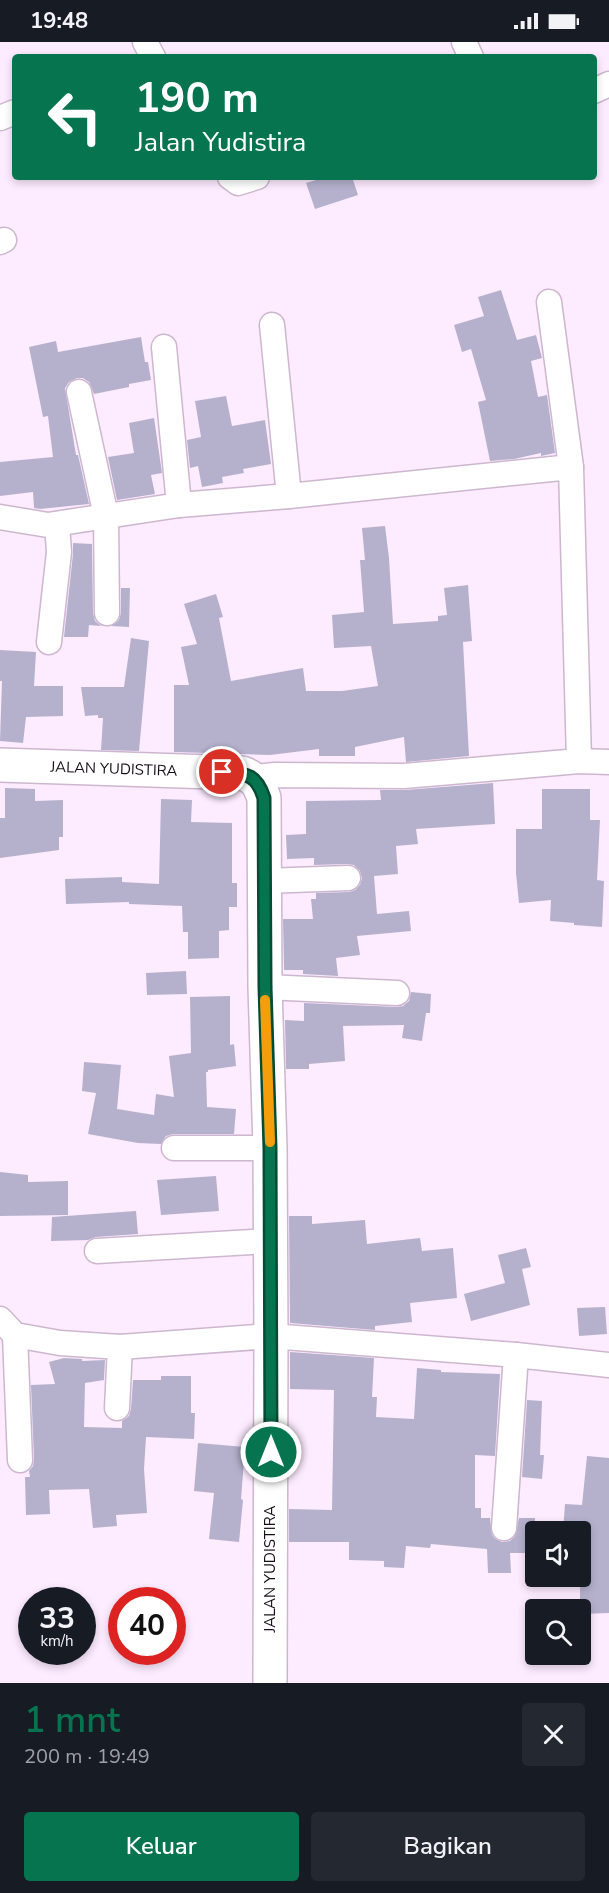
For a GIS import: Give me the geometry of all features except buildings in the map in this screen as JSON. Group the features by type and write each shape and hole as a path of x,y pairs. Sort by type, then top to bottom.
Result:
{"street":[{"path":"234,180 238,183 248,180"},
{"path":"549,302 571,467 579,761"},
{"path":"272,325 289,496"},
{"path":"164,347 179,505"},
{"path":"79,392 106,516 107,613"},
{"path":"0,517 48,525 179,505 571,467"},
{"path":"49,642 59,552 57,524"},
{"path":"254,777 275,775 404,776 579,761 609,762"},
{"name":"JALAN YUDISTIRA","path":"0,765 242,773 254,777 264,798 265,987 270,1148 270,1683"},
{"path":"264,881 348,878"},
{"path":"265,987 398,993"},
{"path":"174,1148 270,1148"},
{"path":"97,1251 269,1241"},
{"path":"20,1460 8,1327 60,1343 120,1347 271,1336 516,1355 609,1365"},
{"path":"117,1408 120,1347"},
{"path":"504,1528 516,1355"}],"slow traffic":[{"path":"265,1000 270,1142"}],"route":[{"path":"222,772 242,773 254,777 264,798 265,987 270,1148 271,1452"}]}
